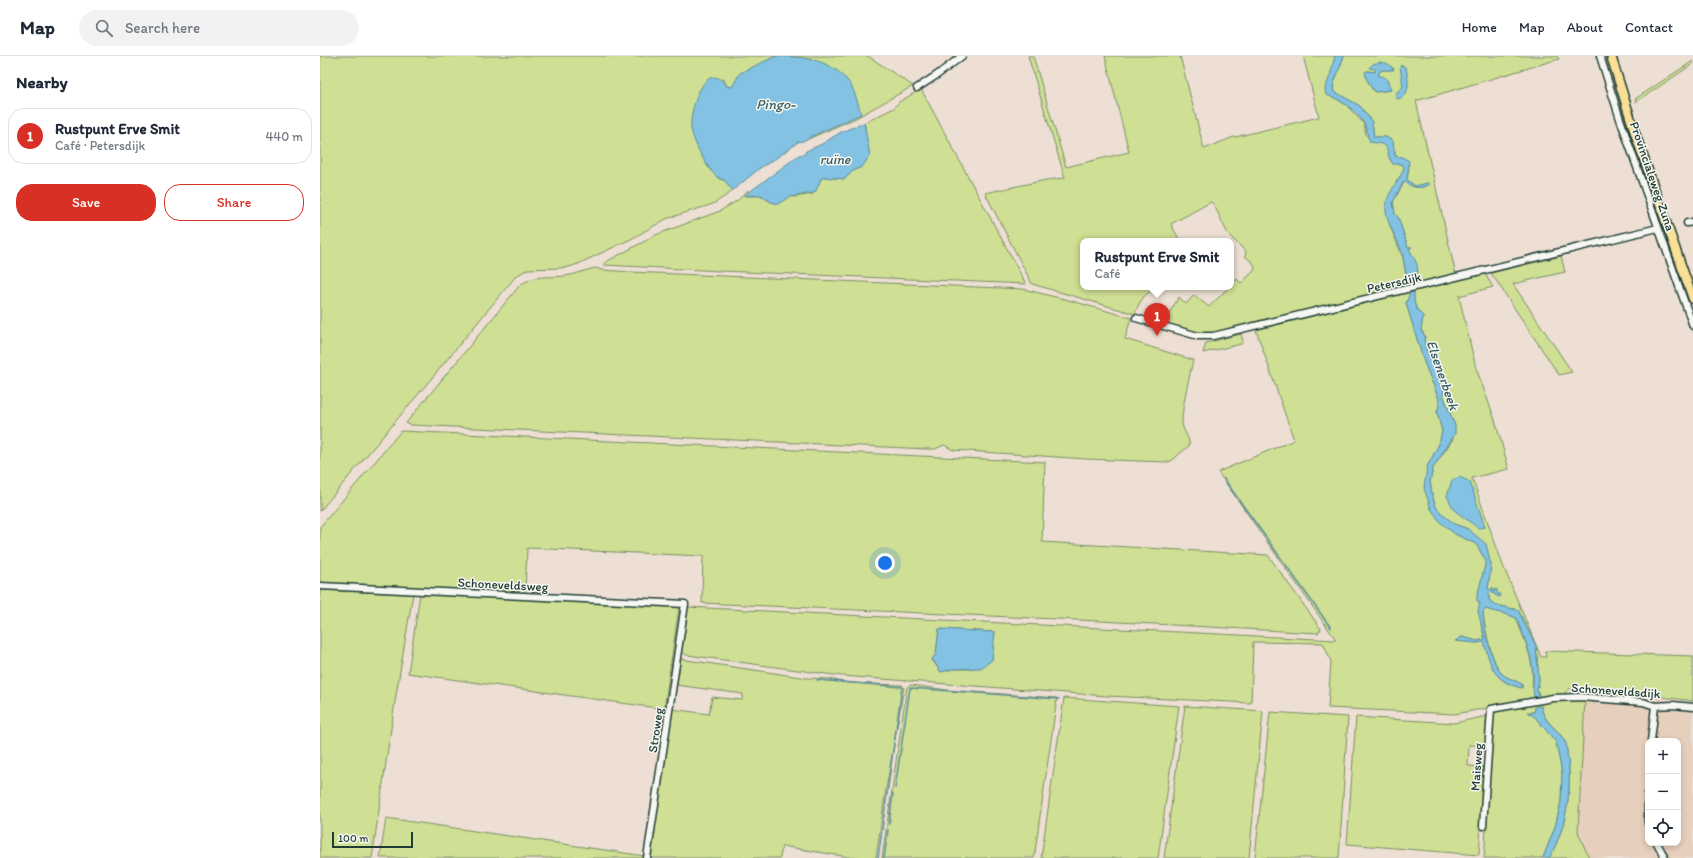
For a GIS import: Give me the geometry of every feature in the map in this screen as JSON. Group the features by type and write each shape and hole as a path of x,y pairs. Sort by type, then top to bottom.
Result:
{"main road":[{"name":"Provincialeweg Zuna","path":"1611,56 1636,136 1693,299"}],"street":[{"path":"917,88 962,56"},
{"name":"Provincialeweg Zuna","path":"1600,56 1693,326"},
{"name":"Petersdijk","path":"1136,318 1198,336 1214,336 1658,228"},
{"name":"Schoneveldsweg","path":"320,586 685,604"},
{"name":"Stroweg","path":"647,858 685,604"},
{"name":"Schoneveldsdijk","path":"1491,709 1553,698 1580,697 1643,702 1655,706 1673,705 1693,707"},
{"path":"1651,738 1655,706"},
{"name":"Maisweg","path":"1483,826 1491,709"},
{"path":"1659,846 1665,858"}],"shaded area":[{"path":"1585,693 1657,698 1693,703 1693,858 1573,858"}],"green space":[{"path":"320,56 868,56 913,86 856,118 806,140 738,76 735,85 732,87 727,86 723,78 698,146 708,167 719,179 724,180 733,190 713,204 666,219 631,239 578,264 559,268 528,269 516,276 320,511"},
{"path":"1028,56 1033,56 1066,167 1129,152 1105,56 1180,56 1204,149 1231,138 1319,117 1303,56 1335,56 1331,76 1325,89 1335,98 1351,108 1348,107 1364,124 1366,135 1375,142 1382,143 1387,147 1390,160 1397,164 1402,164 1404,167 1403,173 1397,180 1394,189 1390,226 1403,258 1407,281 1410,286 1209,334 1200,334 1166,325 1171,310 1179,297 1186,304 1194,295 1209,307 1226,290 1234,290 1234,282 1237,279 1241,283 1255,270 1254,264 1245,256 1246,252 1234,240 1234,238 1228,234 1214,205 1211,202 1171,224 1178,238 1080,238 1080,290 1153,290 1144,297 1135,314 1032,284 985,193 1046,180 1065,178"},
{"path":"1344,56 1557,56 1559,59 1416,101 1456,275 1414,285 1418,270 1417,266 1409,249 1411,247 1408,247 1398,217 1395,214 1393,202 1405,181 1416,187 1429,185 1428,183 1415,186 1407,180 1409,168 1402,157 1395,156 1395,151 1386,137 1374,137 1372,122 1360,106 1333,91 1334,83","holes":["1380,62 1388,64 1394,69 1381,70 1378,75 1386,78 1391,90 1376,92 1372,89 1366,77 1367,71 1375,72"]},
{"path":"1693,61 1693,64 1636,102 1635,99"},
{"path":"921,89 1026,284 604,265 604,263 658,234 720,211 738,200 748,190 748,196 761,196 771,202 776,195 795,197 813,194 821,179 824,177 845,179 853,171 863,166 864,123 894,108 899,102"},
{"path":"1561,256 1565,272 1513,284 1572,372 1559,375 1491,273"},
{"path":"595,268 602,270 631,272 1023,289 1131,318 1125,339 1193,360 1182,420 1183,427 1189,440 1189,446 1171,461 1167,462 1086,459 953,450 944,445 935,449 928,449 411,425 406,423 520,285 531,279 542,277 559,277"},
{"path":"1485,274 1493,287 1459,296 1476,368 1494,417 1509,469 1472,478 1504,568 1541,657 1546,657 1545,651 1693,656 1693,701 1647,695 1581,693 1575,689 1569,689 1563,695 1455,714 1328,708 1331,661 1323,643 1253,642 1251,703 1107,696 842,676 687,655 679,651 687,607 1336,640 1218,472 1294,440 1256,330","holes":["1410,294 1414,294 1415,306 1423,316 1421,330 1425,336 1424,340 1427,352 1435,366 1441,386 1444,390 1443,395 1455,426 1453,439 1433,468 1430,482 1435,505 1440,512 1454,524 1468,529 1491,565 1488,589 1490,591 1492,589 1499,597 1491,592 1489,593 1489,600 1495,605 1518,610 1536,646 1539,680 1537,690 1539,695 1532,686 1533,677 1531,660 1516,618 1486,609 1483,612 1489,644 1498,669 1502,674 1522,684 1522,688 1505,682 1499,677 1491,665 1484,641 1477,643 1456,641 1462,637 1477,641 1485,639 1481,625 1480,603 1477,598 1486,561 1476,544 1455,534 1431,509 1427,467 1439,444 1442,431 1437,412 1439,399 1424,362 1406,303","939,629 995,632 971,669 952,669 941,672 932,660 936,654"]},
{"path":"1241,334 1243,341 1241,344 1203,353 1206,343"},
{"path":"401,431 1045,462 1042,542 1268,555 1321,629 1318,633 1100,621 702,603 703,556 527,548 525,593 320,583 320,527"},
{"path":"320,590 413,594 395,701 372,858 320,858"},
{"path":"420,594 679,607 664,709 408,673"},
{"path":"680,659 807,678 829,679 848,683 902,685 904,688 886,789 876,858 854,858 782,846 780,858 649,858 671,709 709,714 712,697 742,700 743,694 676,685"},
{"path":"911,685 947,690 1057,698 1034,858 882,858 907,687"},
{"path":"1064,698 1179,706 1158,858 1041,858"},
{"path":"1585,700 1578,832 1589,858 1549,858 1564,823 1568,798 1569,772 1566,744 1560,734 1548,722 1542,712 1541,706 1534,712 1529,712 1556,742 1562,773 1561,802 1555,827 1543,858 1484,858 1494,712 1552,701"},
{"path":"1185,706 1263,711 1249,858 1164,858"},
{"path":"1270,712 1348,717 1339,858 1255,858"},
{"path":"1487,716 1486,746 1469,745 1468,766 1485,767 1479,855 1347,844 1356,717 1454,723"},
{"path":"386,818 645,856 644,858 380,858"}],"water":[{"name":"Pingo-","path":"776,56 805,58 832,67 847,80 852,87 861,114 810,137 807,140 798,142 760,168 733,190 725,181 717,177 711,171 700,154 694,140 691,129 691,121 696,100 705,82 712,78 719,78 727,86 732,87 740,73"},
{"path":"1335,56 1344,56 1334,83 1333,91 1360,106 1372,122 1374,137 1386,137 1393,141 1395,156 1402,157 1409,161 1407,180 1415,186 1428,183 1429,185 1416,187 1404,181 1393,202 1395,214 1398,217 1408,247 1412,247 1409,249 1415,259 1418,270 1413,286 1410,286 1401,250 1389,222 1386,207 1387,200 1401,176 1404,167 1402,164 1393,164 1386,146 1370,142 1364,123 1352,109 1337,99 1326,95 1325,89"},
{"path":"1380,62 1388,64 1394,70 1381,70 1378,75 1386,78 1391,90 1376,92 1366,78 1365,72 1375,72 1375,69 1369,68 1373,64"},
{"path":"1402,65 1406,68 1408,86 1405,94 1398,99 1395,97 1397,92 1403,87 1400,66"},
{"name":"ruïne","path":"864,123 870,155 863,166 853,171 845,179 824,177 821,179 816,191 813,193 789,197 778,204 771,202 761,195 744,196 799,155 805,154 806,151 822,144 841,132"},
{"path":"1414,292 1415,305 1423,316 1421,330 1425,336 1424,340 1427,352 1435,366 1441,386 1444,390 1443,395 1455,426 1455,434 1433,468 1430,481 1435,505 1440,512 1454,524 1468,529 1486,544 1491,565 1488,589 1490,590 1493,587 1492,590 1495,592 1494,590 1497,589 1497,593 1500,594 1499,597 1491,592 1489,594 1489,600 1495,605 1518,610 1536,646 1539,680 1537,690 1539,696 1534,697 1531,658 1516,618 1486,609 1483,612 1489,644 1498,669 1502,674 1522,684 1522,688 1512,685 1499,677 1491,666 1484,642 1477,643 1455,641 1462,637 1477,641 1485,639 1478,611 1480,603 1477,601 1477,597 1486,561 1476,544 1455,534 1441,523 1431,509 1424,488 1427,467 1439,444 1442,431 1437,412 1439,399 1424,362 1406,303 1410,293"},
{"path":"1460,477 1470,482 1485,527 1478,528 1454,510 1447,496 1452,480"},
{"path":"939,629 995,632 992,660 981,668 952,669 941,672 932,659 936,654"},
{"path":"1541,706 1542,712 1548,722 1566,744 1569,772 1568,798 1564,823 1549,858 1543,858 1555,827 1561,802 1562,773 1556,742 1535,717 1527,712 1533,713 1535,707"}],"waterway":[{"path":"1224,479 1331,628"},
{"path":"817,680 902,687 878,858"},
{"path":"895,788 910,688 1059,699"},
{"path":"889,824 893,793"},
{"path":"884,858 888,830"}],"place":[{"name":"Rustpunt Erve Smit","path":"1157,336"}],"water label":[{"name":"Elsenerbeek","path":"1443,375"}]}
